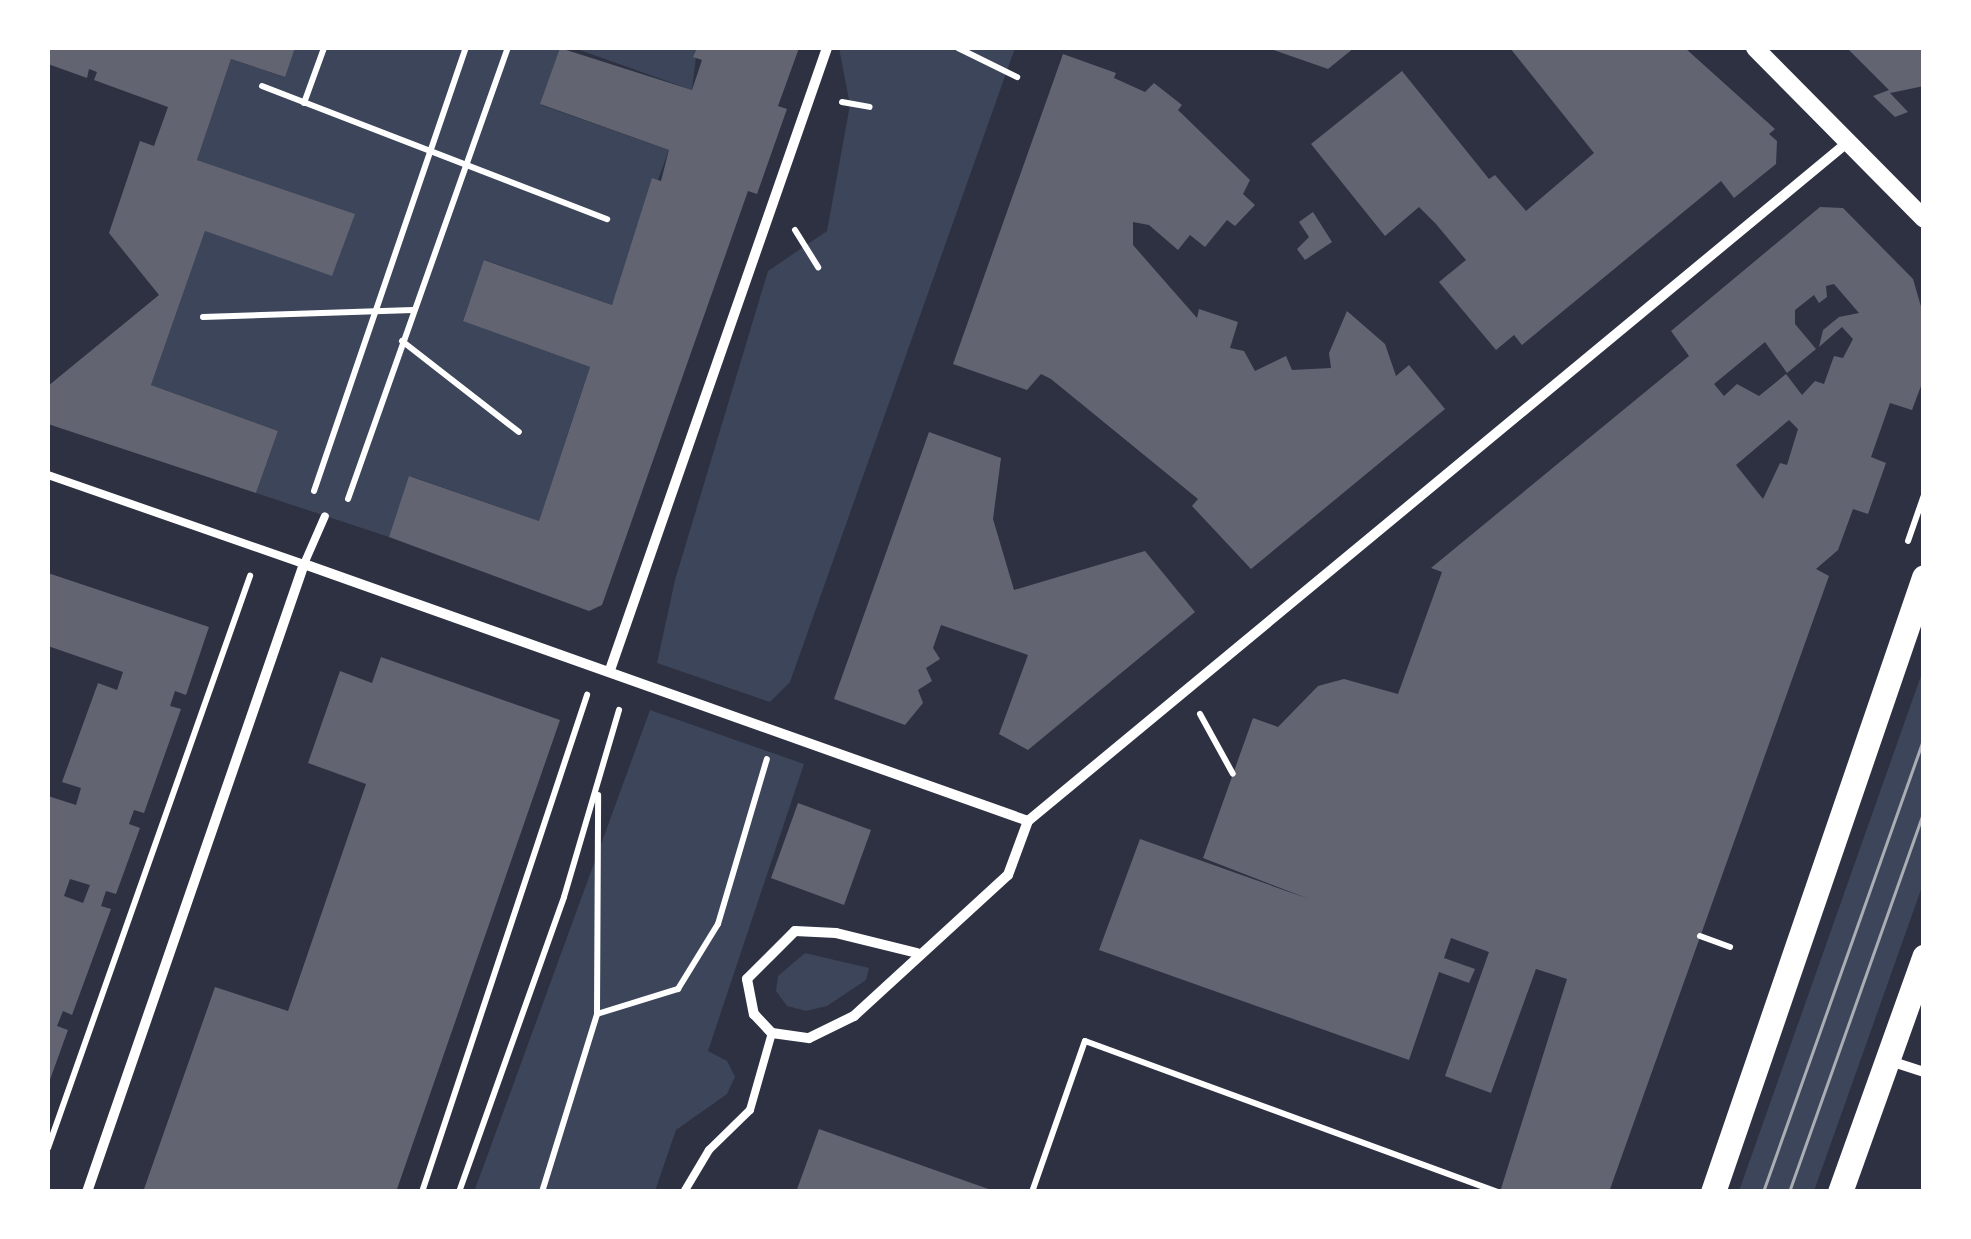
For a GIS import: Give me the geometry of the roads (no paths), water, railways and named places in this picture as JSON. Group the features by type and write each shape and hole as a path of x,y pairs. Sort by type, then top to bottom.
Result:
{"main road":[{"path":"1713,1192 1924,577"},
{"path":"1840,1192 1924,957"}],"street":[{"path":"610,670 827,48"},
{"path":"1755,48 1924,219"},
{"path":"918,954 836,933 794,931 748,979 754,1014 772,1034 809,1038 854,1016 1008,875 1028,821 1849,142"},
{"path":"87,1192 304,564 1028,821"},
{"path":"1888,1060 1924,1072"}],"lane":[{"path":"48,475 304,564 325,516"},
{"path":"684,1192 708,1150 750,1110 772,1034"}],"tram line":[{"path":"1763,1192 1924,738"},
{"path":"1789,1192 1924,810"}]}
